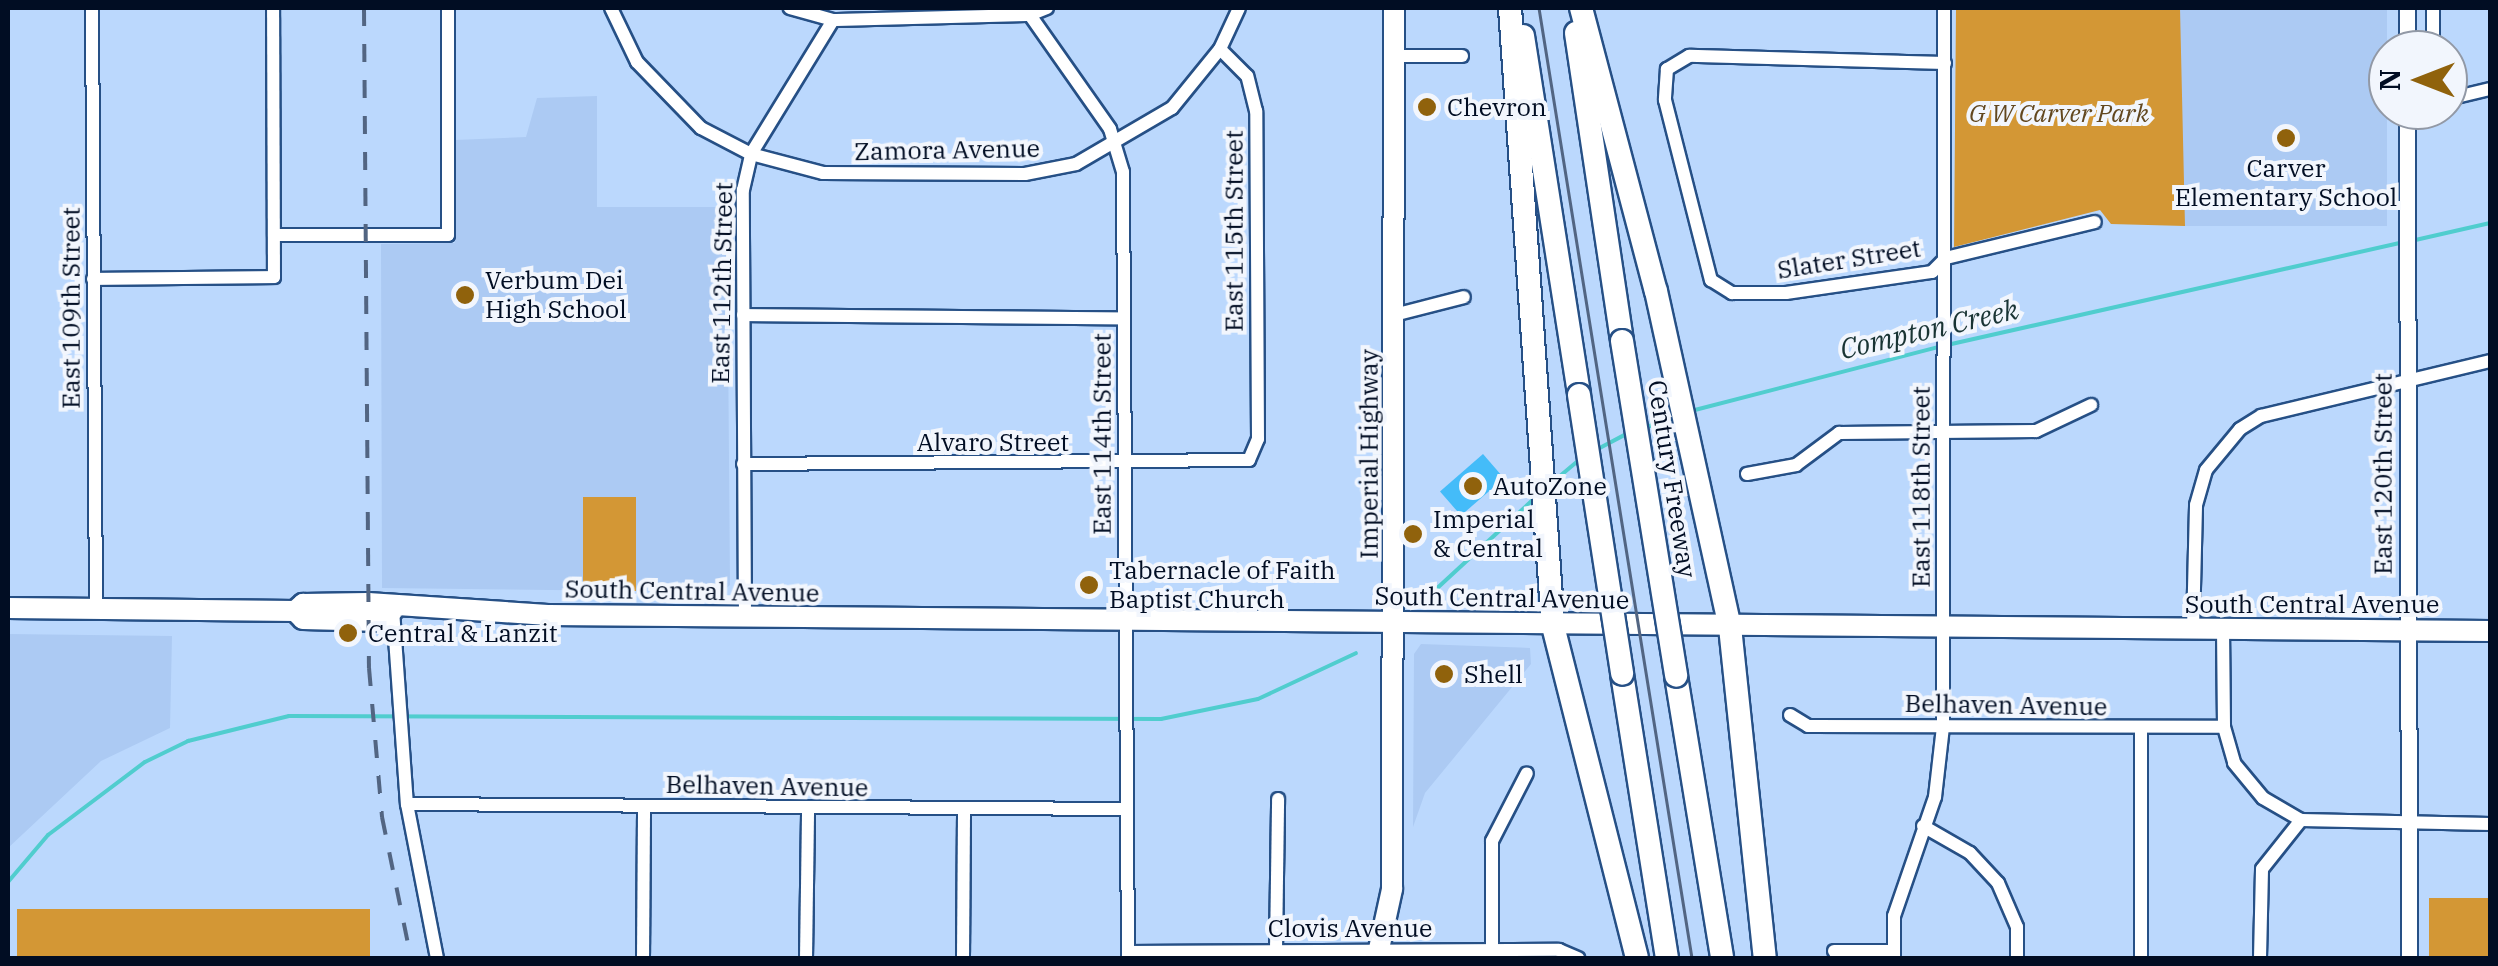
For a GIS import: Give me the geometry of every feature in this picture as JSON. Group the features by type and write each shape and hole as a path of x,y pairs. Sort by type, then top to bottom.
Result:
{"highway":[{"path":"1510,8 1552,626 1636,958"},
{"path":"1518,8 1667,958"},
{"name":"Century Freeway","path":"1572,8 1722,958"},
{"path":"1581,8 1673,369 1730,627 1765,958"}],"main road":[{"name":"Imperial Highway","path":"1378,954 1392,889 1394,8"},
{"name":"South Central Avenue","path":"8,608 295,611 304,604 368,603 394,610 745,618 2490,630"}],"street":[{"name":"East 109th Street","path":"92,8 96,608"},
{"path":"93,279 274,277 273,8"},
{"path":"274,235 448,235 448,8"},
{"name":"Zamora Avenue","path":"611,8 637,62 672,104 751,154 823,173 1053,171 1118,146 1191,91 1220,49"},
{"path":"790,8 833,20 1030,15 1047,8"},
{"path":"1220,49 1239,8"},
{"name":"East 118th Street","path":"1894,955 1894,916 1923,826 1943,727 1944,8"},
{"path":"1030,15 1118,146"},
{"name":"East 112th Street","path":"745,618 743,190 751,154 833,20"},
{"name":"East 115th Street","path":"1220,49 1247,76 1256,111 1258,439 1242,465"},
{"path":"1394,56 1462,56"},
{"name":"Slater Street","path":"1944,63 1689,56 1668,69 1665,100 1705,269 1722,289 1768,294 1932,272 1946,258 2095,222"},
{"name":"East 120th Street","path":"2406,130 2409,958"},
{"name":"East 114th Street","path":"1118,146 1124,318 1128,955"},
{"path":"1394,315 1464,297"},
{"path":"743,315 1124,318"},
{"path":"2193,629 2196,506 2220,451 2261,416 2490,360"},
{"path":"1747,474 1796,465 1839,433 2036,431 2091,405"},
{"name":"Alvaro Street","path":"743,464 1242,465"},
{"path":"394,610 396,703 407,804 437,958"},
{"path":"2223,629 2224,728 2250,786 2301,820 2409,819 2490,824"},
{"name":"Belhaven Avenue","path":"1790,714 1808,726 2224,728"},
{"path":"2140,958 2141,730"},
{"path":"1492,951 1492,841 1526,773"},
{"path":"1276,950 1278,799"},
{"name":"Belhaven Avenue","path":"407,804 1127,810"},
{"path":"643,958 644,807"},
{"path":"806,958 808,809"},
{"path":"963,958 964,810"},
{"path":"2260,958 2262,869 2301,820"},
{"path":"1923,826 1970,853 1998,884 2017,926 2017,958"},
{"name":"Clovis Avenue","path":"1128,955 1276,950 1575,955"},
{"path":"1834,951 1894,955"}],"shaded area":[{"name":"Carver Elementary School","path":"2180,8 2387,8 2387,30 2368,30 2368,130 2387,130 2387,226 2180,226"},
{"path":"597,96 597,207 727,207 730,585 722,592 382,588 381,244 455,243 455,140 526,137 537,98"},
{"path":"8,634 172,636 170,728 101,761 8,848"},
{"path":"1421,644 1530,648 1531,664 1425,793 1413,827 1414,654"}],"green space":[{"name":"G W Carver Park","path":"1956,8 2180,8 2185,226 2111,224 2100,210 1954,247"},
{"path":"583,497 636,497 636,591 583,591"},
{"path":"2429,898 2490,898 2490,958 2429,958"},
{"path":"17,909 370,909 370,958 17,958"}],"building":[{"name":"AutoZone","path":"1483,454 1504,478 1461,516 1440,491"}],"waterway":[{"name":"Compton Creek","path":"2411,241 2490,223"},
{"name":"Compton Creek","path":"1947,345 2401,243"},
{"name":"Compton Creek","path":"1691,411 1938,347"},
{"name":"Compton Creek","path":"1644,428 1677,416"},
{"name":"Compton Creek","path":"1594,451 1630,432"},
{"name":"Compton Creek","path":"1554,481 1581,458"},
{"name":"Compton Creek","path":"1433,592 1536,497"},
{"path":"8,882 48,835 145,762 188,741 289,716 1161,719 1258,699 1356,653"}],"tram line":[{"path":"1539,8 1692,958"}],"railway":[{"path":"364,8 369,668 382,817 411,958"}],"place":[{"name":"Chevron","path":"1427,107"},
{"name":"Carver Elementary School","path":"2286,138"},
{"name":"Verbum Dei High School","path":"465,295"},
{"name":"AutoZone","path":"1473,486"},
{"name":"Imperial & Central","path":"1413,534"},
{"name":"Tabernacle of Faith Baptist Church","path":"1089,585"},
{"name":"Central & Lanzit","path":"348,633"},
{"name":"Shell","path":"1444,674"}]}
